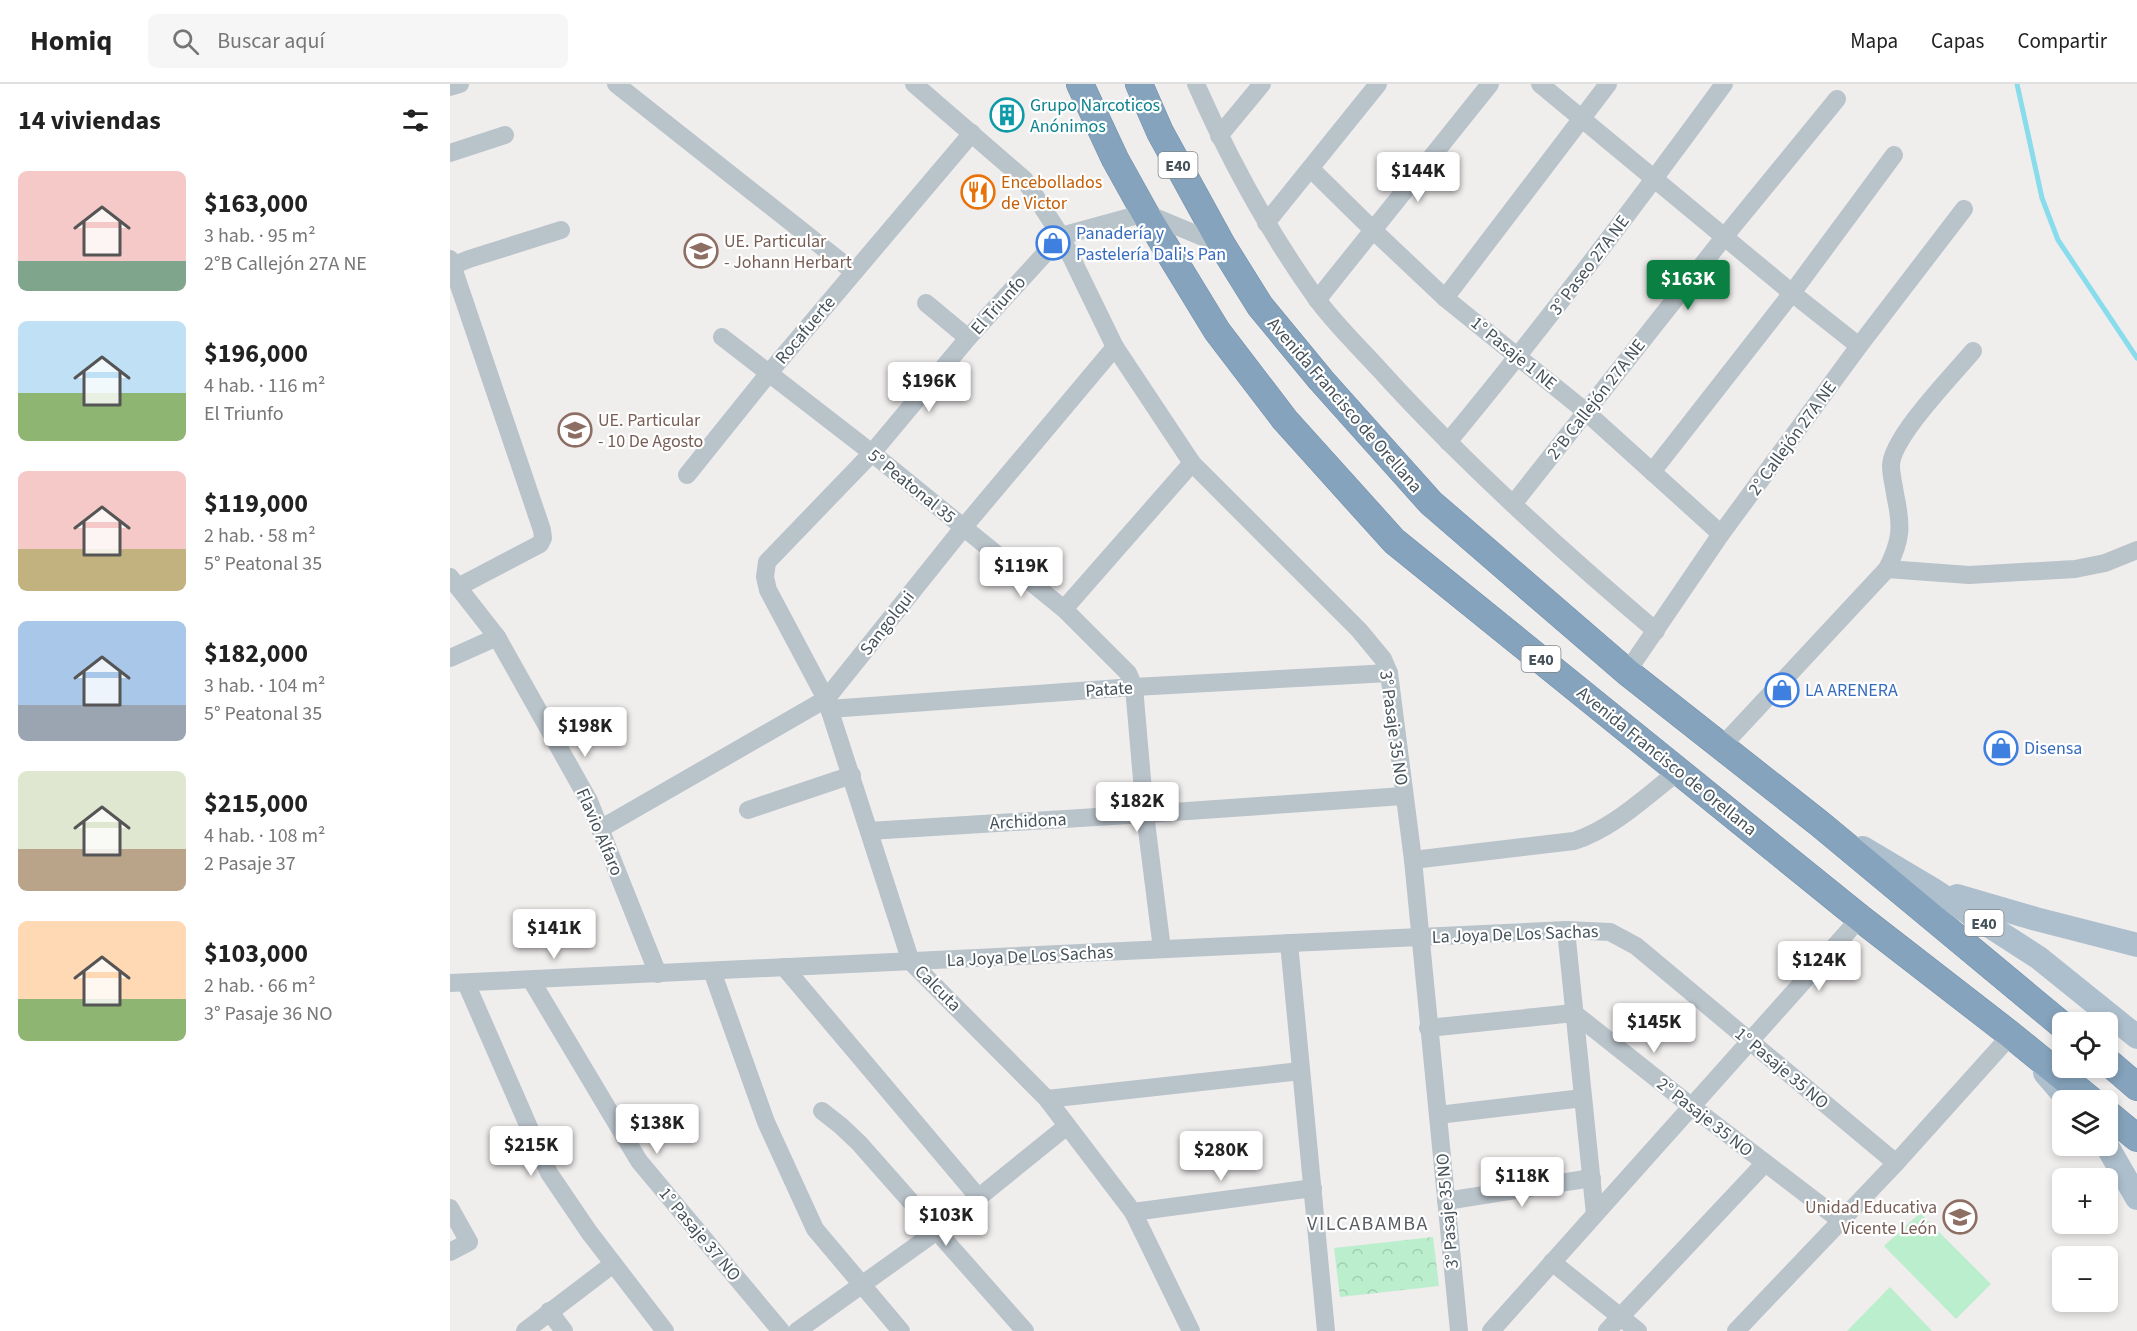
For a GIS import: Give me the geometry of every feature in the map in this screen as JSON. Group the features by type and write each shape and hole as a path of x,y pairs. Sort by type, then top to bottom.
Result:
{"highway":[{"name":"Avenida Francisco de Orellana","path":"1080,84 1115,159 1145,213 1224,340 1285,420 1394,541 1860,918 2012,1035 2079,1090"},
{"name":"Avenida Francisco de Orellana","path":"1139,84 1160,132 1222,245 1260,306 1321,380 1431,503 1627,672 1820,824 2052,1017"},
{"path":"2118,1071 2137,1087"},
{"path":"2118,1122 2137,1138"}],"main road":[{"name":"Avenida Francisco de Orellana","path":"1820,824 1932,889 2039,958 2137,1037"},
{"path":"1932,889 2137,945"},
{"name":"Avenida Francisco de Orellana","path":"2012,1035 2060,1090"},
{"path":"2113,1156 2137,1198"},
{"path":"2118,1156 2137,1174"}],"street":[{"path":"450,87 460,84"},
{"path":"616,84 854,272"},
{"name":"3° Pasaje 35 NO","path":"914,84 1024,179 1062,236 1115,347 1192,463 1359,630 1383,659 1389,673 1413,860 1458,1331"},
{"path":"1196,84 1219,136 1266,223 1317,300 1426,421 1590,575 1656,631"},
{"path":"1219,136 1262,84"},
{"path":"1266,223 1378,84"},
{"path":"1317,300 1490,84"},
{"path":"1540,84 1654,180 1859,346"},
{"path":"1445,298 1608,84"},
{"name":"3° Paseo 27A NE","path":"1448,442 1519,356 1654,180 1724,84"},
{"name":"2°B Callejón 27A NE","path":"1514,503 1585,411 1837,99"},
{"name":"Rocafuerte","path":"687,475 769,373 972,133"},
{"path":"450,153 505,135"},
{"path":"1652,472 1792,293 1894,155"},
{"name":"1° Pasaje 1 NE","path":"1311,169 1445,298 1585,411 1721,534"},
{"name":"2° Callejón 27A NE","path":"1627,672 1721,534 1859,346 1964,209"},
{"path":"1062,236 1145,213 1222,245"},
{"path":"454,582 540,544 543,538 451,262 561,230"},
{"name":"El Triunfo","path":"767,562 872,453 968,338 1062,236"},
{"path":"926,303 968,338"},
{"name":"5° Peatonal 35","path":"722,337 872,453 1064,609 1128,674 1134,687"},
{"name":"Sangolqui","path":"600,829 828,704 963,528 1115,347"},
{"path":"1722,746 1887,569 1897,548 1900,528 1891,466 1893,453 1916,419 1973,351"},
{"path":"1064,609 1192,463"},
{"path":"1887,569 1969,576 2075,569 2105,563 2137,550"},
{"name":"Calcuta","path":"767,562 765,577 768,590 828,704 911,962 1047,1099 1133,1212 1191,1331"},
{"name":"Flavio Alfaro","path":"454,582 496,637 589,801 658,974"},
{"path":"450,658 496,637"},
{"name":"Patate","path":"828,704 1389,673"},
{"path":"1134,687 1145,814 1161,949"},
{"path":"1413,860 1574,842 1608,825 1679,771"},
{"path":"748,810 852,775"},
{"name":"Archidona","path":"869,831 1403,796"},
{"path":"1491,1331 1860,918"},
{"path":"1566,930 1595,1214"},
{"name":"La Joya De Los Sachas","path":"458,983 1566,930 1610,932"},
{"name":"1° Pasaje 35 NO","path":"1610,932 1636,946 1896,1163"},
{"path":"1289,944 1326,1331"},
{"path":"784,967 979,1198"},
{"path":"712,971 765,1122 815,1229 901,1331"},
{"name":"1° Pasaje 37 NO","path":"531,980 639,1161 781,1331"},
{"path":"458,983 549,1173 613,1264 665,1331"},
{"path":"1428,1028 1574,1013"},
{"name":"2° Pasaje 35 NO","path":"1574,1013 1840,1220"},
{"path":"1736,1331 1896,1163 2012,1035"},
{"path":"1047,1099 1301,1071"},
{"path":"1438,1115 1583,1098"},
{"path":"822,1111 859,1143 1025,1331"},
{"path":"797,1331 937,1232 1067,1126"},
{"path":"1607,1331 1765,1163"},
{"path":"1446,1201 1592,1178"},
{"path":"1133,1212 1313,1188"},
{"path":"450,1208 469,1242 450,1252"},
{"path":"1552,1262 1638,1331"},
{"path":"525,1331 613,1264"},
{"path":"549,1311 564,1331"}],"green space":[{"path":"1920,1213 1991,1284 1956,1319 1884,1246"},
{"path":"1433,1237 1439,1286 1340,1297 1334,1248"},
{"path":"1890,1287 1932,1331 1847,1331"}],"waterway":[{"path":"2017,84 2042,198 2058,240 2137,358"}],"place":[{"name":"Grupo Narcoticos Anónimos","path":"1007,115"},
{"name":"Encebollados de Victor","path":"978,192"},
{"name":"Panadería y Pastelería Dali's Pan","path":"1053,243"},
{"name":"UE. Particular - Johann Herbart","path":"701,251"},
{"name":"UE. Particular - 10 De Agosto","path":"575,430"},
{"name":"LA ARENERA","path":"1782,690"},
{"name":"Disensa","path":"2001,748"},
{"name":"Unidad Educativa Vicente León","path":"1960,1217"}],"district":[{"name":"VILCABAMBA","path":"1368,1223"}]}
